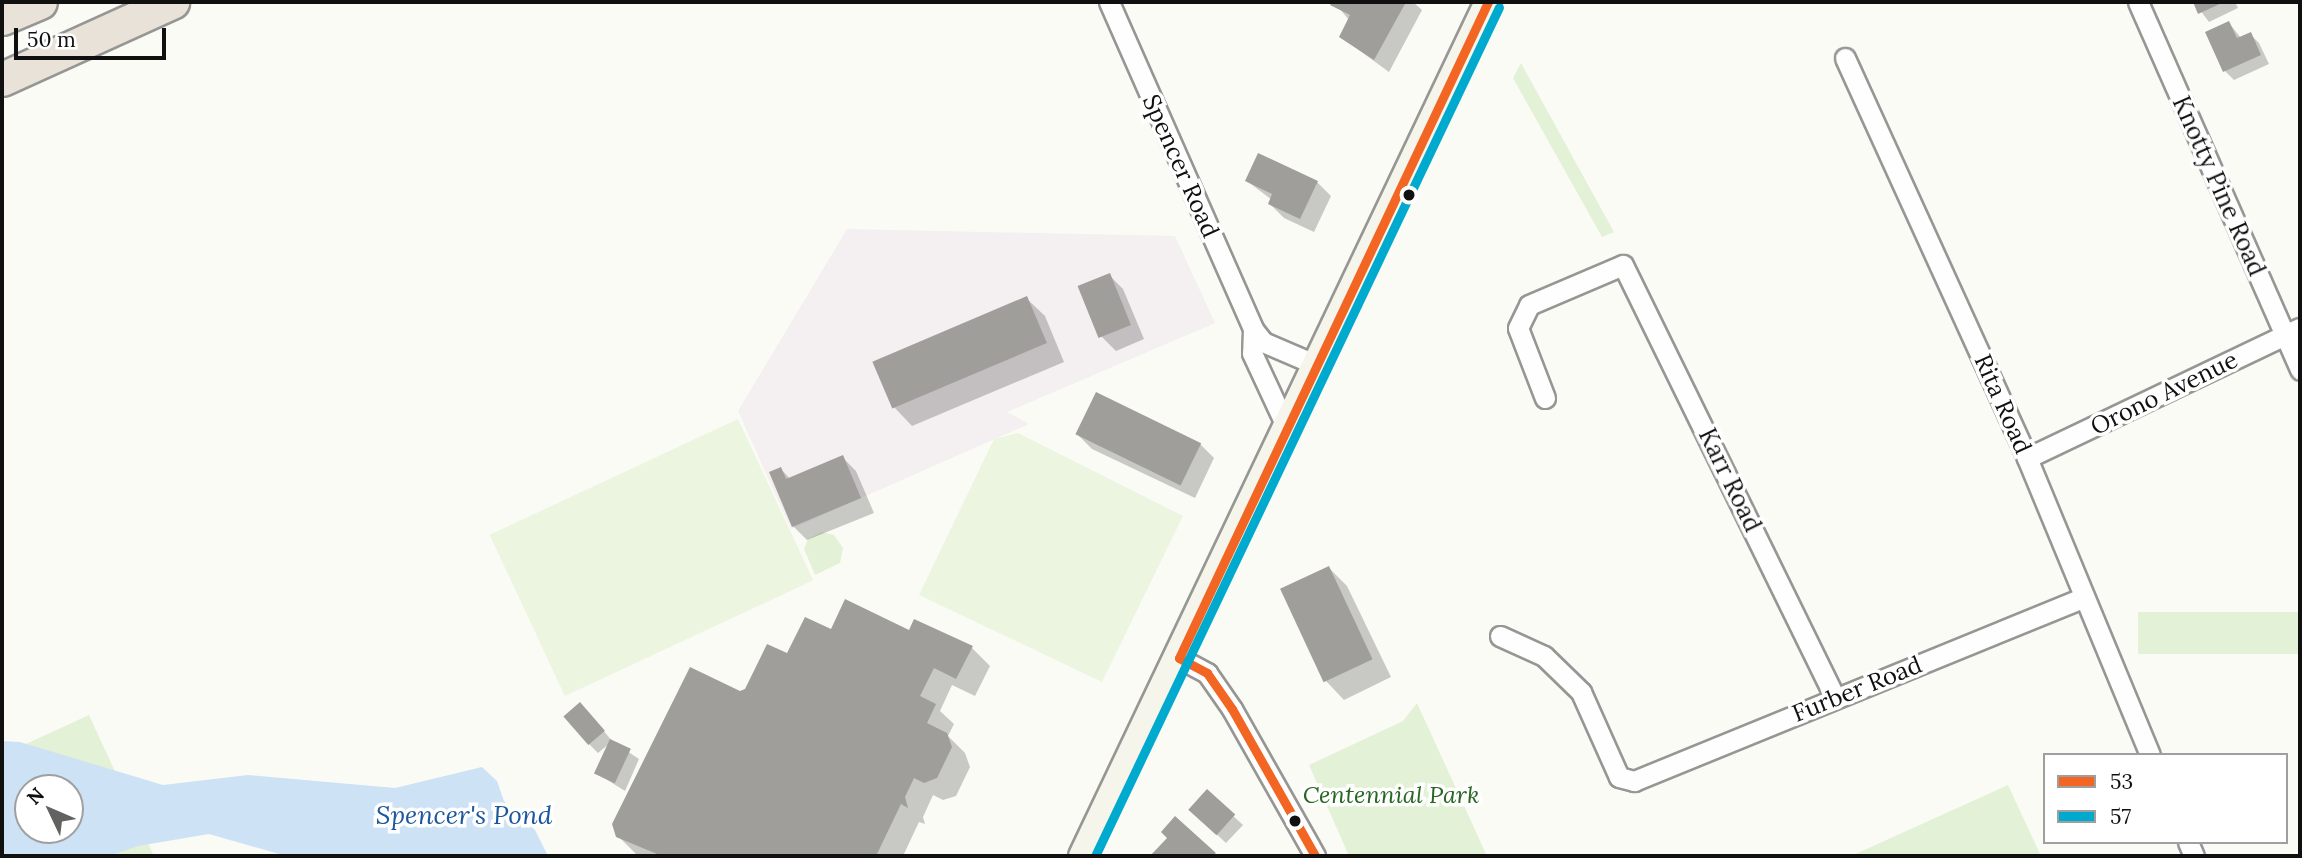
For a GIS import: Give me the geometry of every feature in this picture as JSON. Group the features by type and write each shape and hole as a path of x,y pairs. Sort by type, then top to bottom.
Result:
{"highway":[{"path":"2,18 40,2"},
{"path":"2,61 136,2"},
{"path":"2,79 172,2"}],"main road":[{"path":"1082,856 1179,658 1488,2"}],"street":[{"name":"Spencer Road","path":"1109,2 1253,330 1252,353 1287,428"},
{"name":"Knotty Pine Road","path":"2138,2 2292,332 2300,370"},
{"name":"Rita Road","path":"1845,58 2027,458 2082,598 2149,753"},
{"name":"Karr Road","path":"1545,398 1518,328 1529,305 1623,265 1835,697"},
{"path":"1253,330 1263,342 1317,365"},
{"name":"Orono Avenue","path":"2027,458 2292,332"},
{"name":"Furber Road","path":"1500,636 1544,656 1581,692 1619,777 1634,781 2082,598"},
{"path":"1179,658 1207,673 1232,709 1314,856"}],"shaded area":[{"path":"847,229 1175,236 1215,323 1007,412 1029,424 791,529 738,411"}],"green space":[{"path":"1521,63 1614,232 1602,237 1513,78"},
{"path":"738,419 813,580 565,696 490,535"},
{"path":"1018,433 1183,516 1102,682 919,595 994,439"},
{"path":"822,532 834,535 843,548 840,563 815,575 804,549 808,539"},
{"path":"2138,612 2300,612 2300,654 2138,654"},
{"name":"Centennial Park","path":"1417,703 1487,856 1349,856 1309,765 1403,721"},
{"path":"89,715 154,856 2,856 2,755"},
{"path":"2008,785 2041,856 1851,856"}],"water":[{"name":"Spencer's Pond","path":"2,741 20,742 163,785 248,775 395,788 482,767 497,781 504,801 535,830 548,856 286,856 209,834 138,846 109,856 2,856"}],"building":[{"path":"1332,2 1406,2 1374,60 1339,37 1350,15 1330,5"},
{"path":"2193,2 2224,2 2198,14"},
{"path":"2229,21 2237,38 2251,32 2261,55 2223,72 2205,32"},
{"path":"1258,153 1318,181 1300,219 1268,204 1272,194 1245,181"},
{"path":"1110,273 1131,325 1099,338 1078,286"},
{"path":"1027,296 1047,343 892,409 872,362"},
{"path":"1096,392 1201,443 1181,486 1075,434"},
{"path":"843,455 861,498 792,527 769,472 781,467 786,479"},
{"path":"1329,566 1373,659 1324,682 1280,589"},
{"path":"845,599 909,630 914,619 973,646 956,679 934,668 920,696 936,704 927,723 947,733 952,747 937,778 924,783 914,778 905,797 908,808 901,804 876,856 662,856 616,837 612,824 690,667 740,691 745,689 767,644 787,653 805,617 831,629"},
{"path":"580,702 605,731 588,745 563,716"},
{"path":"610,739 631,749 615,783 594,773"},
{"path":"1207,789 1235,814 1217,835 1188,810"},
{"path":"1175,816 1216,853 1212,856 1150,856 1167,838 1161,832"}],"transit line":[{"name":"53","path":"1179,658 1488,2"},
{"name":"57","path":"1095,856 1499,7"},
{"name":"53","path":"1179,658 1207,673 1232,709 1315,856"}]}
